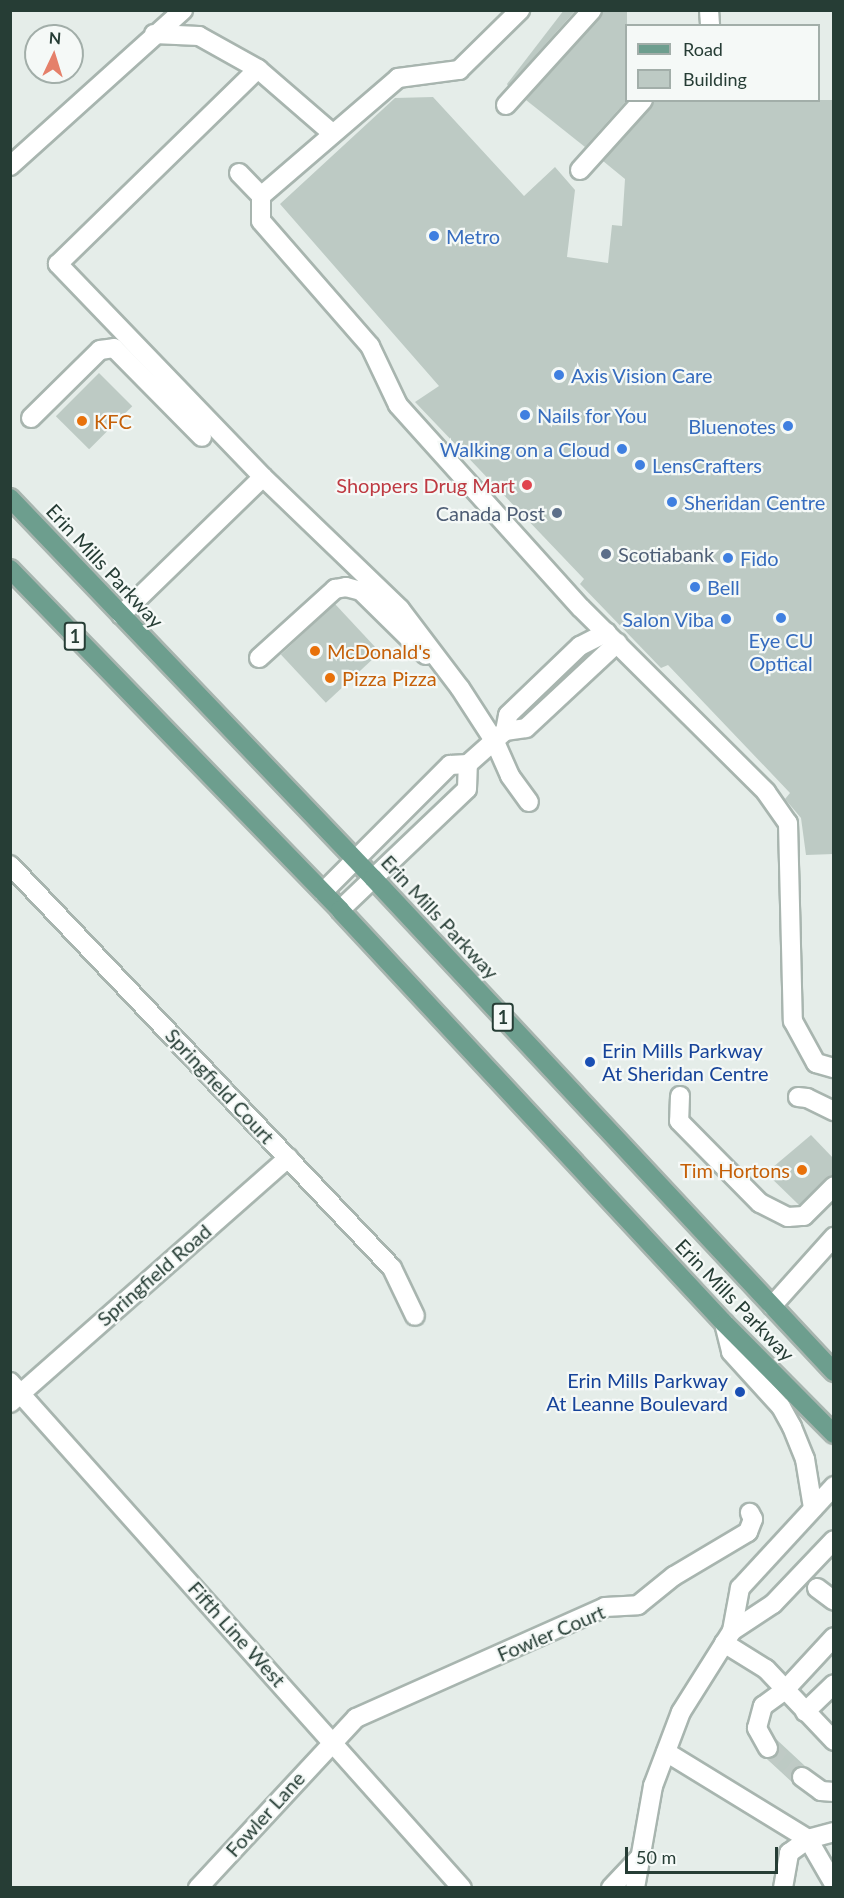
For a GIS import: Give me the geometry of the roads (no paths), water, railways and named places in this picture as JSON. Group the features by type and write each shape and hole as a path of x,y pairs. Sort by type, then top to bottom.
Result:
{"main road":[{"name":"Erin Mills Parkway","path":"10,498 373,878 834,1372"},
{"name":"Erin Mills Parkway","path":"10,569 323,892 724,1323 834,1434"}],"street":[{"path":"10,166 183,10"},
{"path":"261,196 398,78 459,70 520,10"},
{"path":"506,105 592,10"},
{"path":"154,34 199,36 258,69 332,133"},
{"path":"258,69 58,264 263,477 366,573 435,652 500,737 510,776 529,802"},
{"path":"580,170 641,102"},
{"path":"239,172 261,196 261,221 370,346 398,405 612,638 766,792 788,823 794,1021 816,1063 834,1068"},
{"path":"31,418 100,350 114,348 202,437"},
{"path":"121,615 263,477"},
{"path":"259,658 335,589 346,587 361,591 423,654 435,652"},
{"path":"323,892 450,765 468,764 500,737 526,728 612,638"},
{"path":"340,910 467,789 468,764"},
{"name":"Springfield Court","path":"10,865 392,1268 415,1316"},
{"path":"680,1096 679,1121 760,1203 788,1217 804,1216 834,1186"},
{"path":"798,1097 807,1098 834,1112"},
{"name":"Springfield Road","path":"14,1392 288,1158"},
{"path":"772,1306 834,1237"},
{"path":"724,1323 730,1352 781,1407 792,1426 805,1459 813,1508"},
{"name":"Fifth Line West","path":"14,1392 333,1740 462,1887"},
{"path":"634,1887 653,1786 681,1712 728,1637 740,1588 834,1486"},
{"name":"Fowler Court","path":"333,1740 356,1718 605,1607 638,1605 674,1576 748,1532 753,1519 750,1513"},
{"path":"728,1637 773,1604 834,1540"},
{"path":"817,1588 834,1601"},
{"path":"728,1637 766,1669 805,1712 831,1732"},
{"path":"768,1748 757,1728 758,1716 763,1706 785,1690 834,1637"},
{"path":"805,1712 834,1684"},
{"name":"Fowler Lane","path":"198,1887 333,1740"},
{"path":"666,1752 808,1839 834,1884"},
{"path":"802,1777 821,1791 834,1792"},
{"path":"783,1887 789,1853 808,1839 834,1832"},
{"path":"611,1887 641,1856"}],"tunnel":[{"path":"768,1748 802,1777"}],"place":[{"name":"Metro","path":"434,236"},
{"name":"Axis Vision Care","path":"559,375"},
{"name":"Nails for You","path":"525,415"},
{"name":"KFC","path":"82,421"},
{"name":"Bluenotes","path":"788,426"},
{"name":"Walking on a Cloud","path":"622,449"},
{"name":"LensCrafters","path":"640,465"},
{"name":"Shoppers Drug Mart","path":"527,485"},
{"name":"Sheridan Centre","path":"672,502"},
{"name":"Canada Post","path":"557,513"},
{"name":"Scotiabank","path":"606,554"},
{"name":"Fido","path":"728,558"},
{"name":"Bell","path":"695,587"},
{"name":"Eye CU Optical","path":"781,618"},
{"name":"Salon Viba","path":"726,619"},
{"name":"McDonald's","path":"315,651"},
{"name":"Pizza Pizza","path":"330,678"},
{"name":"Erin Mills Parkway At Sheridan Centre","path":"590,1062"},
{"name":"Tim Hortons","path":"802,1170"},
{"name":"Erin Mills Parkway At Leanne Boulevard","path":"740,1392"}]}
